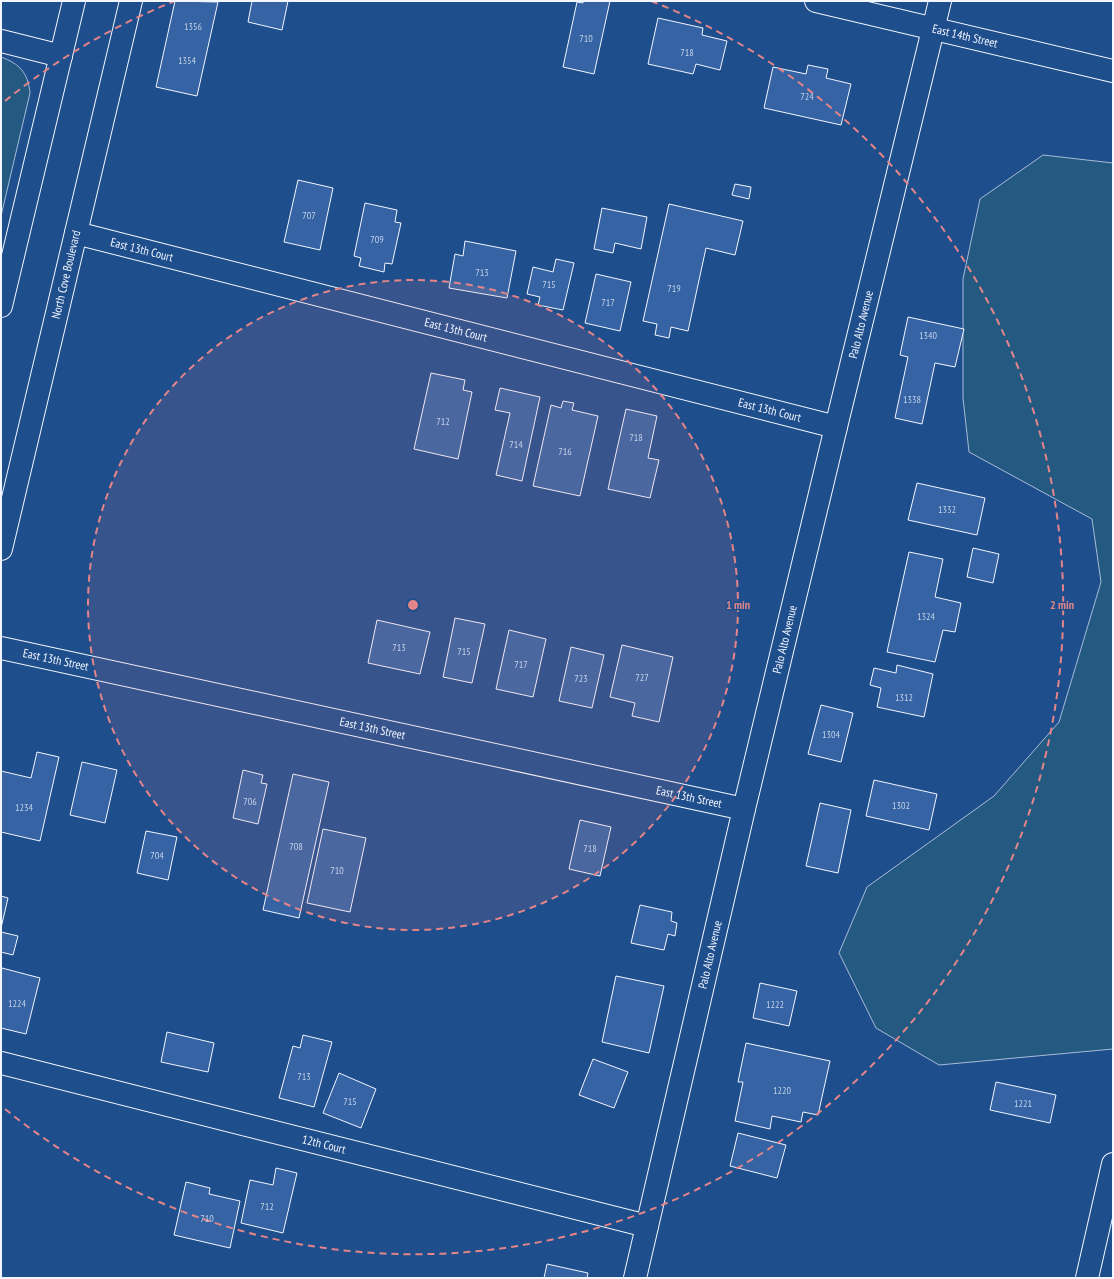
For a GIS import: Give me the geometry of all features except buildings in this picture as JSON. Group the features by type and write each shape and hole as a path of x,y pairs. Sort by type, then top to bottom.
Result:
{"street":[{"path":"1,306 74,1"},
{"name":"North Cove Boulevard","path":"1,548 131,1"},
{"name":"East 14th Street","path":"816,1 1113,71"},
{"name":"Palo Alto Avenue","path":"635,1278 744,808 940,1"},
{"path":"1,40 61,56"},
{"name":"East 13th Court","path":"76,233 836,427"},
{"name":"East 13th Street","path":"1,648 744,808"},
{"name":"12th Court","path":"1,1063 647,1226"},
{"path":"1087,1278 1113,1164"}],"shaded area":[{"path":"1,57 18,66 22,70 27,80 30,93 1,216"},
{"path":"1043,155 1113,163 1113,1049 939,1065 876,1028 839,953 867,887 994,796 1059,722 1101,582 1092,519 969,452 963,398 963,279 980,199"}]}
